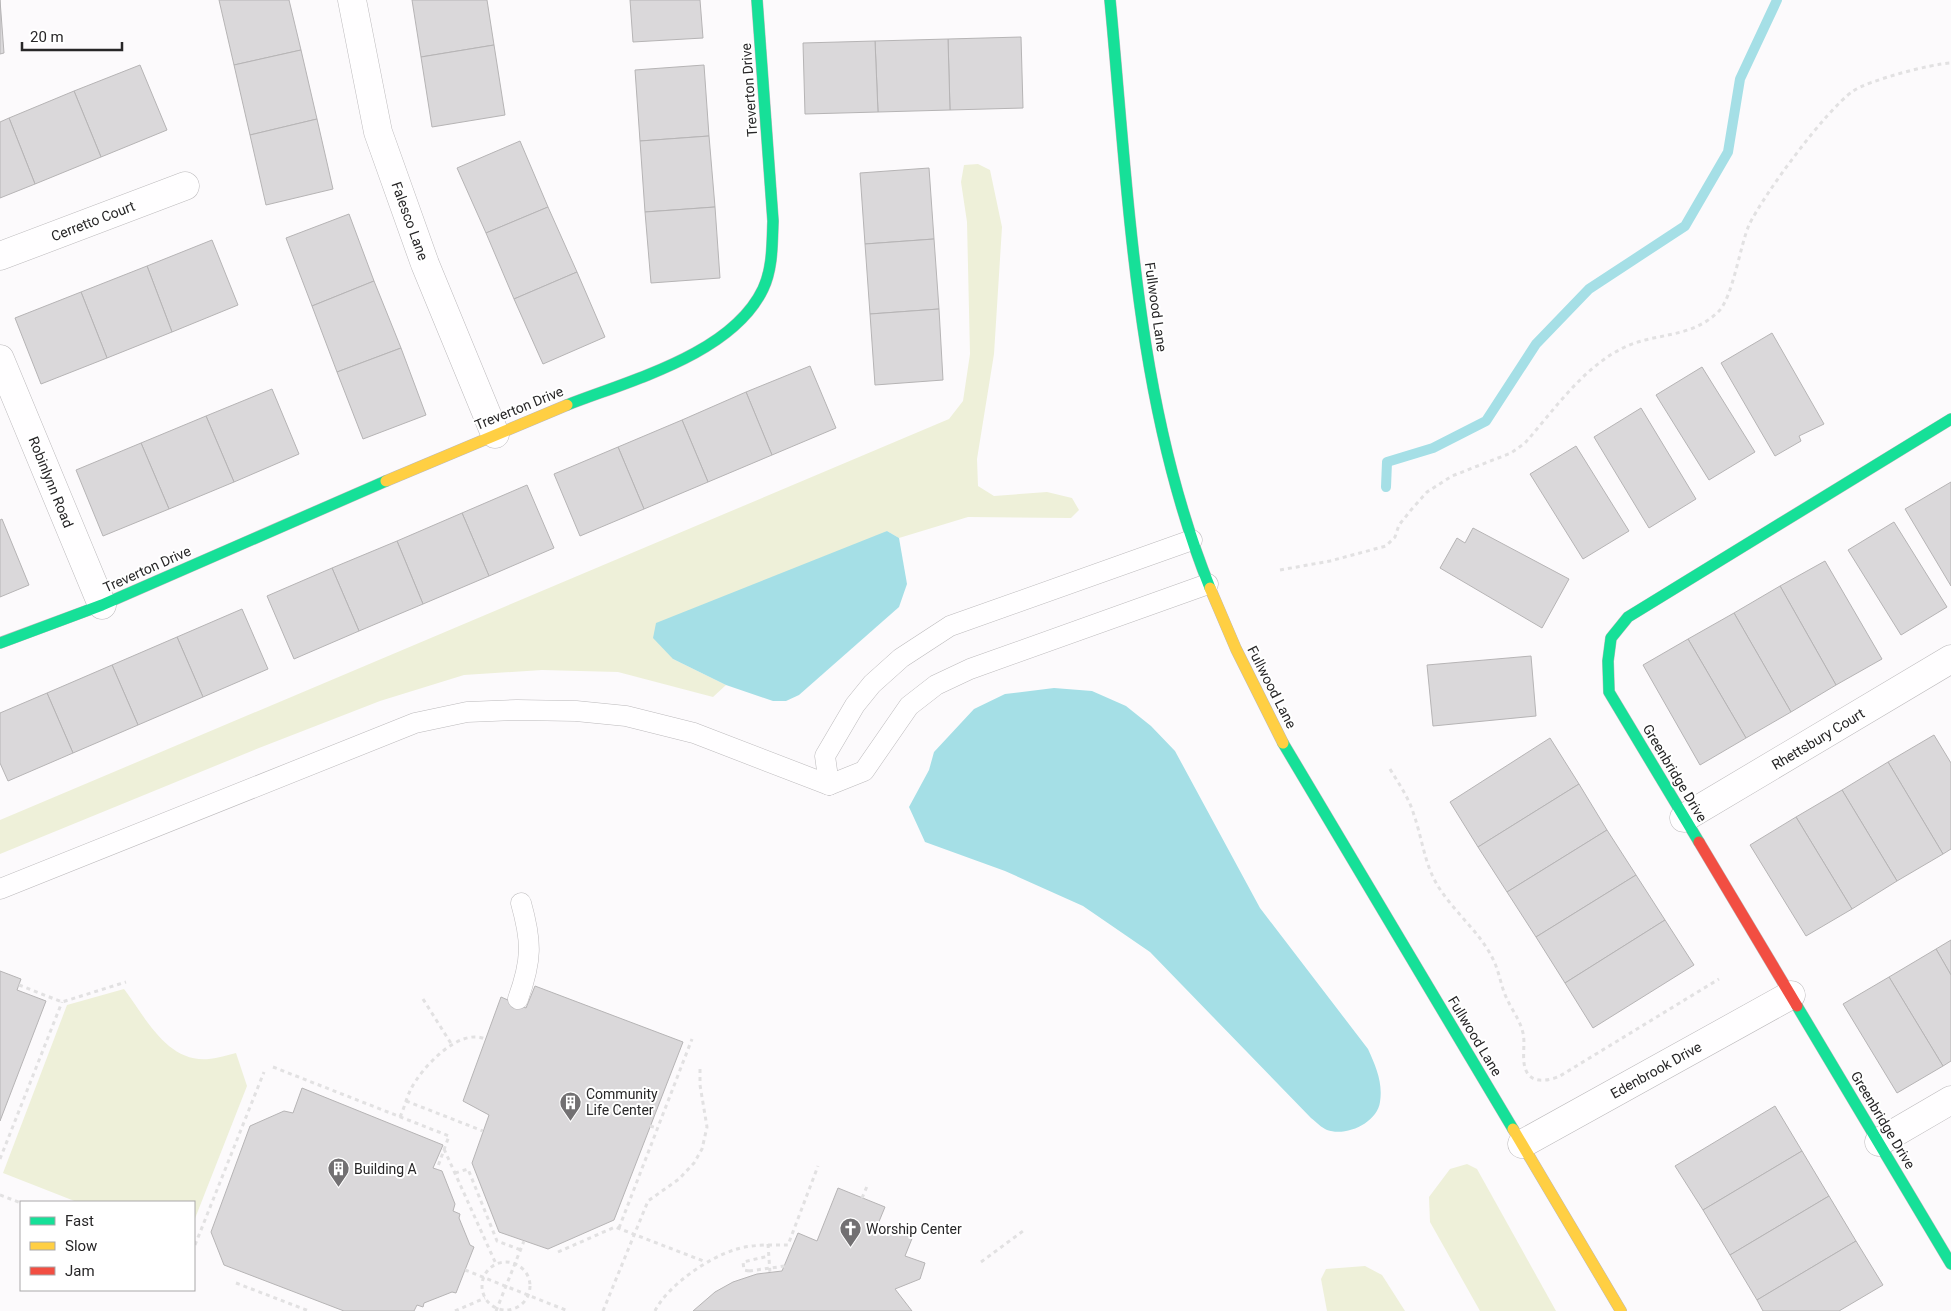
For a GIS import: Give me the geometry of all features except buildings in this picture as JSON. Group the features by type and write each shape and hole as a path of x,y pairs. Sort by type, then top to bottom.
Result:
{"street":[{"name":"Falesco Lane","path":"352,0 378,132 425,264 495,434"},
{"name":"Treverton Drive","path":"0,642 102,605 495,434 689,356 721,338 746,316 764,288 772,256 773,221 757,0"},
{"name":"Fullwood Lane","path":"1110,0 1139,308 1152,383 1171,474 1217,611 1286,748 1622,1311"},
{"name":"Cerretto Court","path":"0,256 185,186"},
{"name":"Robinlynn Road","path":"0,359 102,605"},
{"name":"Greenbridge Drive","path":"1951,419 1628,616 1611,638 1608,661 1609,692 1951,1264"},
{"name":"Rhettsbury Court","path":"1684,818 1951,659"},
{"name":"Edenbrook Drive","path":"1522,1144 1791,996"},
{"path":"1879,1142 1951,1100"}],"lane":[{"path":"829,785 825,756 855,706 872,684 901,658 950,626 1192,540"},
{"path":"0,889 415,723 467,712 517,710 576,711 626,716 694,733 829,785 864,771 909,706 936,686 970,669 1208,584"},
{"path":"518,999 526,977 530,950 527,925 521,903"}],"path":[{"path":"1280,570 1386,546 1391,542 1399,525 1427,492 1452,476 1511,453 1524,444 1596,365 1625,347 1684,332 1706,322 1721,309 1750,225 1787,169 1837,105 1853,91 1872,81 1951,63"},
{"path":"1390,769 1407,796 1414,813 1433,876 1447,900 1486,946 1495,965 1506,998 1518,1019 1523,1034 1525,1066 1528,1074 1533,1078 1550,1080 1560,1076 1719,979"},
{"path":"19,985 62,1002 126,982"},
{"path":"423,999 452,1045"},
{"path":"0,1159 62,1002"},
{"path":"400,1117 410,1090 422,1072 452,1045 471,1036 485,1039"},
{"path":"619,1228 692,1039"},
{"path":"273,1067 449,1136 437,1169"},
{"path":"603,1311 633,1234 648,1202 679,1179 694,1163 702,1149 707,1127 700,1085 700,1068"},
{"path":"195,1245 264,1072"},
{"path":"406,1101 483,1131"},
{"path":"650,1126 657,1128"},
{"path":"444,1149 496,1264"},
{"path":"655,1311 674,1287 706,1262 734,1249 768,1244 788,1245 818,1166"},
{"path":"455,1173 468,1169 497,1241 520,1250"},
{"path":"862,1198 868,1184"},
{"path":"0,1194 20,1203"},
{"path":"558,1252 615,1226 706,1262"},
{"path":"981,1262 1022,1231"},
{"path":"496,1310 524,1241"},
{"path":"768,1244 770,1272"},
{"path":"769,1256 743,1262 744,1270 785,1266"},
{"path":"496,1264 515,1264 525,1270 529,1278 528,1295 520,1306 513,1310 496,1310 485,1298 482,1290 484,1278 496,1264"},
{"path":"465,1270 568,1311"},
{"path":"236,1283 309,1311"},
{"path":"454,1311 485,1298"}],"green space":[{"path":"978,164 990,170 1002,227 994,354 977,459 978,486 994,496 1047,492 1072,498 1079,510 1071,518 968,517 899,538 887,531 673,659 726,685 713,697 618,672 542,670 464,675 380,701 259,748 0,854 0,820 949,419 963,401 970,354 967,222 961,182 964,165"},
{"path":"124,989 149,1025 169,1046 181,1054 194,1058 209,1059 236,1053 247,1086 195,1218 195,1201 74,1201 3,1173 67,1005"},
{"path":"1467,1164 1477,1169 1556,1311 1480,1311 1430,1222 1429,1197 1450,1169"},
{"path":"1365,1266 1382,1275 1405,1311 1327,1311 1321,1279 1326,1269"}],"water":[{"path":"887,531 899,538 907,584 899,607 799,695 786,701 773,701 726,685 673,659 653,638 656,623"},
{"path":"1054,688 1092,691 1126,706 1151,726 1175,751 1260,908 1368,1049 1378,1075 1381,1095 1378,1110 1367,1122 1343,1132 1327,1130 1321,1126 1311,1118 1150,952 1083,906 1005,871 925,842 909,807 929,770 934,752 974,709 1005,694"}],"waterway":[{"path":"1386,487 1387,462 1433,448 1486,421 1536,344 1589,289 1685,226 1728,152 1740,79 1777,0"}],"traffic: fast":[{"path":"567,405 649,374 704,348 728,331 748,312 763,289 769,273 773,221 757,0"},
{"path":"1110,0 1130,224 1150,372 1165,446 1185,517 1210,588"},
{"path":"1699,842 1609,692 1608,661 1611,638 1628,617 1951,419"},
{"path":"0,643 102,605 386,481"},
{"path":"1283,743 1513,1129"},
{"path":"1797,1006 1951,1264"}],"traffic: slow":[{"path":"386,481 567,405"},
{"path":"1210,588 1236,649 1283,743"},
{"path":"1513,1129 1621,1311"}],"traffic: jam":[{"path":"1699,842 1797,1006"}],"place":[{"name":"Community Life Center","path":"570,1121"},
{"name":"Building A","path":"338,1188"},
{"name":"Worship Center","path":"850,1248"}]}
